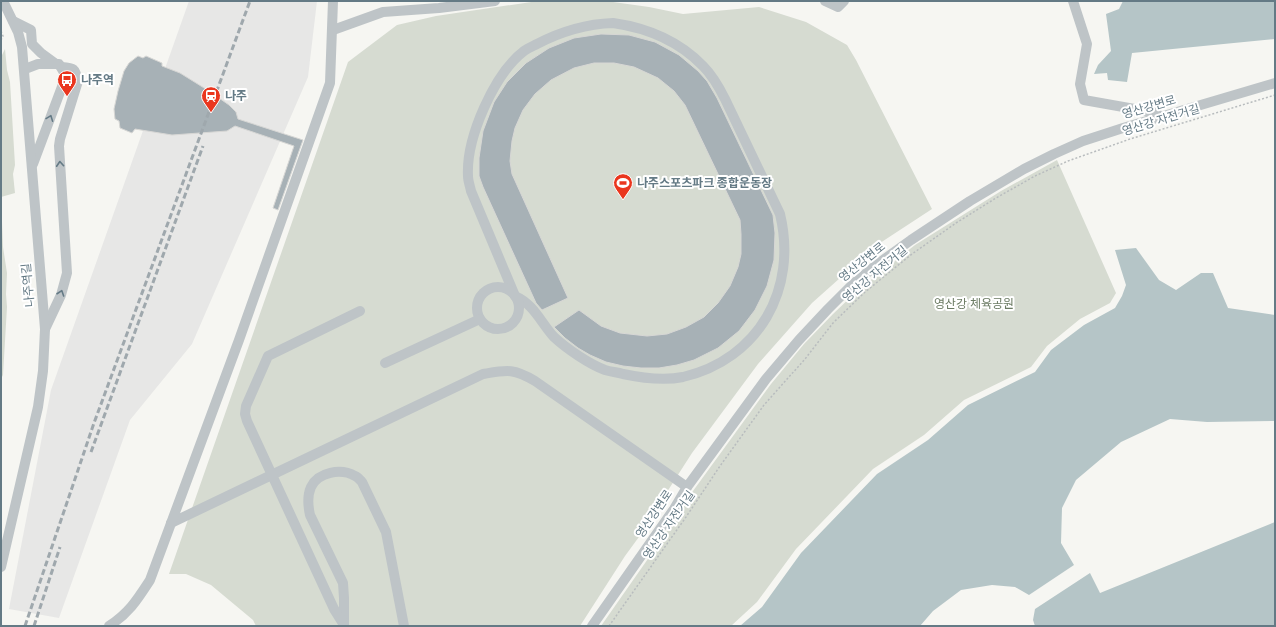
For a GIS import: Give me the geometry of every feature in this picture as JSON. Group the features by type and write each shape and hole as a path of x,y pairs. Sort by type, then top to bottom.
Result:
{"street":[{"name":"나주역길","path":"1,567 38,407 43,371 45,329 25,69 18,32 3,1"},
{"path":"109,626 117,621 134,605 150,580 239,340 330,83 333,1"},
{"path":"333,30 384,12 439,8 495,1"},
{"path":"825,1 838,7 844,1"},
{"path":"1073,1 1086,44 1080,84 1084,100 1156,114"},
{"path":"13,21 31,30 32,44 41,53 59,65 66,76 32,168"},
{"path":"515,296 477,208 471,191 468,175 470,151 477,125 495,84 524,51 564,31 581,26 613,23 633,26 655,33 680,48 703,66 718,85 780,214 784,243 783,272 781,284 774,304 763,323 747,343 730,356 710,367 683,377 657,379 640,378 605,370 579,356 555,337 530,306 522,299 515,296 505,288 493,288 487,291 479,300 478,313 480,319 485,324 497,329 510,325 518,315 519,308 515,296"},
{"path":"25,69 38,64 59,65 72,68 76,72 78,82 59,146 67,273 61,295 45,329"},
{"name":"영산강변로","path":"592,626 674,509 687,487 766,379 799,340 852,285 911,240 997,184 1076,144 1123,128 1275,83"},
{"path":"344,625 334,609 245,414 246,406 268,356 360,311"},
{"path":"386,363 480,319"},
{"path":"172,523 483,374 500,371 522,373 535,381 687,487"},
{"path":"344,625 343,583 310,515 308,505 311,487 317,479 326,474 336,472 348,473 356,476 362,482 386,532 404,626"}],"path":[{"path":"1,31 3,36 1,40"},
{"name":"영산강 자전거길","path":"609,626 764,405 805,359 833,323 865,292 906,259 956,223 996,198 1035,176 1068,161 1130,139 1275,95"}],"shaded area":[{"path":"189,1 317,1 308,77 192,344 130,420 59,618 9,609 51,390"},
{"path":"1123,1 1275,1 1275,39 1132,53 1127,82 1108,80 1107,73 1094,74 1098,65 1111,51 1106,14 1119,9"},
{"path":"1136,248 1159,280 1176,290 1201,273 1213,273 1228,308 1275,315 1275,421 1207,422 1170,419 1121,442 1076,480 1062,508 1061,543 1074,565 1029,595 1015,587 992,585 961,590 933,611 920,626 740,626 762,607 801,553 877,474 928,440 968,405 1035,372 1051,350 1084,325 1115,308 1126,285 1115,250"},
{"path":"1275,522 1275,626 1035,626 1033,620 1035,609 1090,573 1100,593"}],"green space":[{"path":"538,1 606,1 649,7 683,14 759,7 806,22 847,45 932,209 877,245 812,303 758,364 692,453 656,509 655,515 625,556 580,626 256,626 253,620 211,585 186,574 169,574 348,62 397,25 436,16"},
{"path":"5,49 10,82 15,165 13,174 15,193 1,197 1,57"},
{"name":"영산강 체육공원","path":"1057,160 1116,293 1110,303 1080,319 1047,346 1031,367 964,400 924,435 873,469 796,549 757,602 731,626 601,626 680,513 693,491 771,384 804,344 833,314 857,291 915,245 1001,191"},
{"path":"1,197 3,247 7,273 7,307 3,375 1,379"}],"building":[{"path":"601,34 629,35 655,42 679,55 698,71 707,81 717,98 773,215 775,233 774,260 767,286 755,310 739,331 718,348 694,360 677,365 659,368 641,368 606,362 578,348 554,327 579,310 601,326 620,333 647,336 667,334 686,327 704,317 718,303 730,286 738,267 741,254 740,220 685,105 674,91 658,78 634,67 614,63 594,63 574,68 551,80 535,94 523,110 515,128 512,141 510,161 512,174 568,298 542,310 536,303 479,176 479,158 483,131 494,102 507,82 526,63 549,48 574,38"},
{"path":"138,56 143,58 146,56 162,63 162,66 180,73 209,91 229,105 236,112 238,119 303,140 278,210 273,208 294,146 235,126 227,131 172,135 135,129 132,133 120,128 119,121 115,119 114,109 118,91 124,71 129,63"}],"railway":[{"path":"25,626 94,423 250,1"},
{"path":"91,452 203,146"},
{"path":"34,626 60,547"}],"place":[{"name":"나주역","path":"67,97"},
{"name":"나주","path":"211,113"},
{"name":"나주스포츠파크 종합운동장","path":"623,200"}]}
